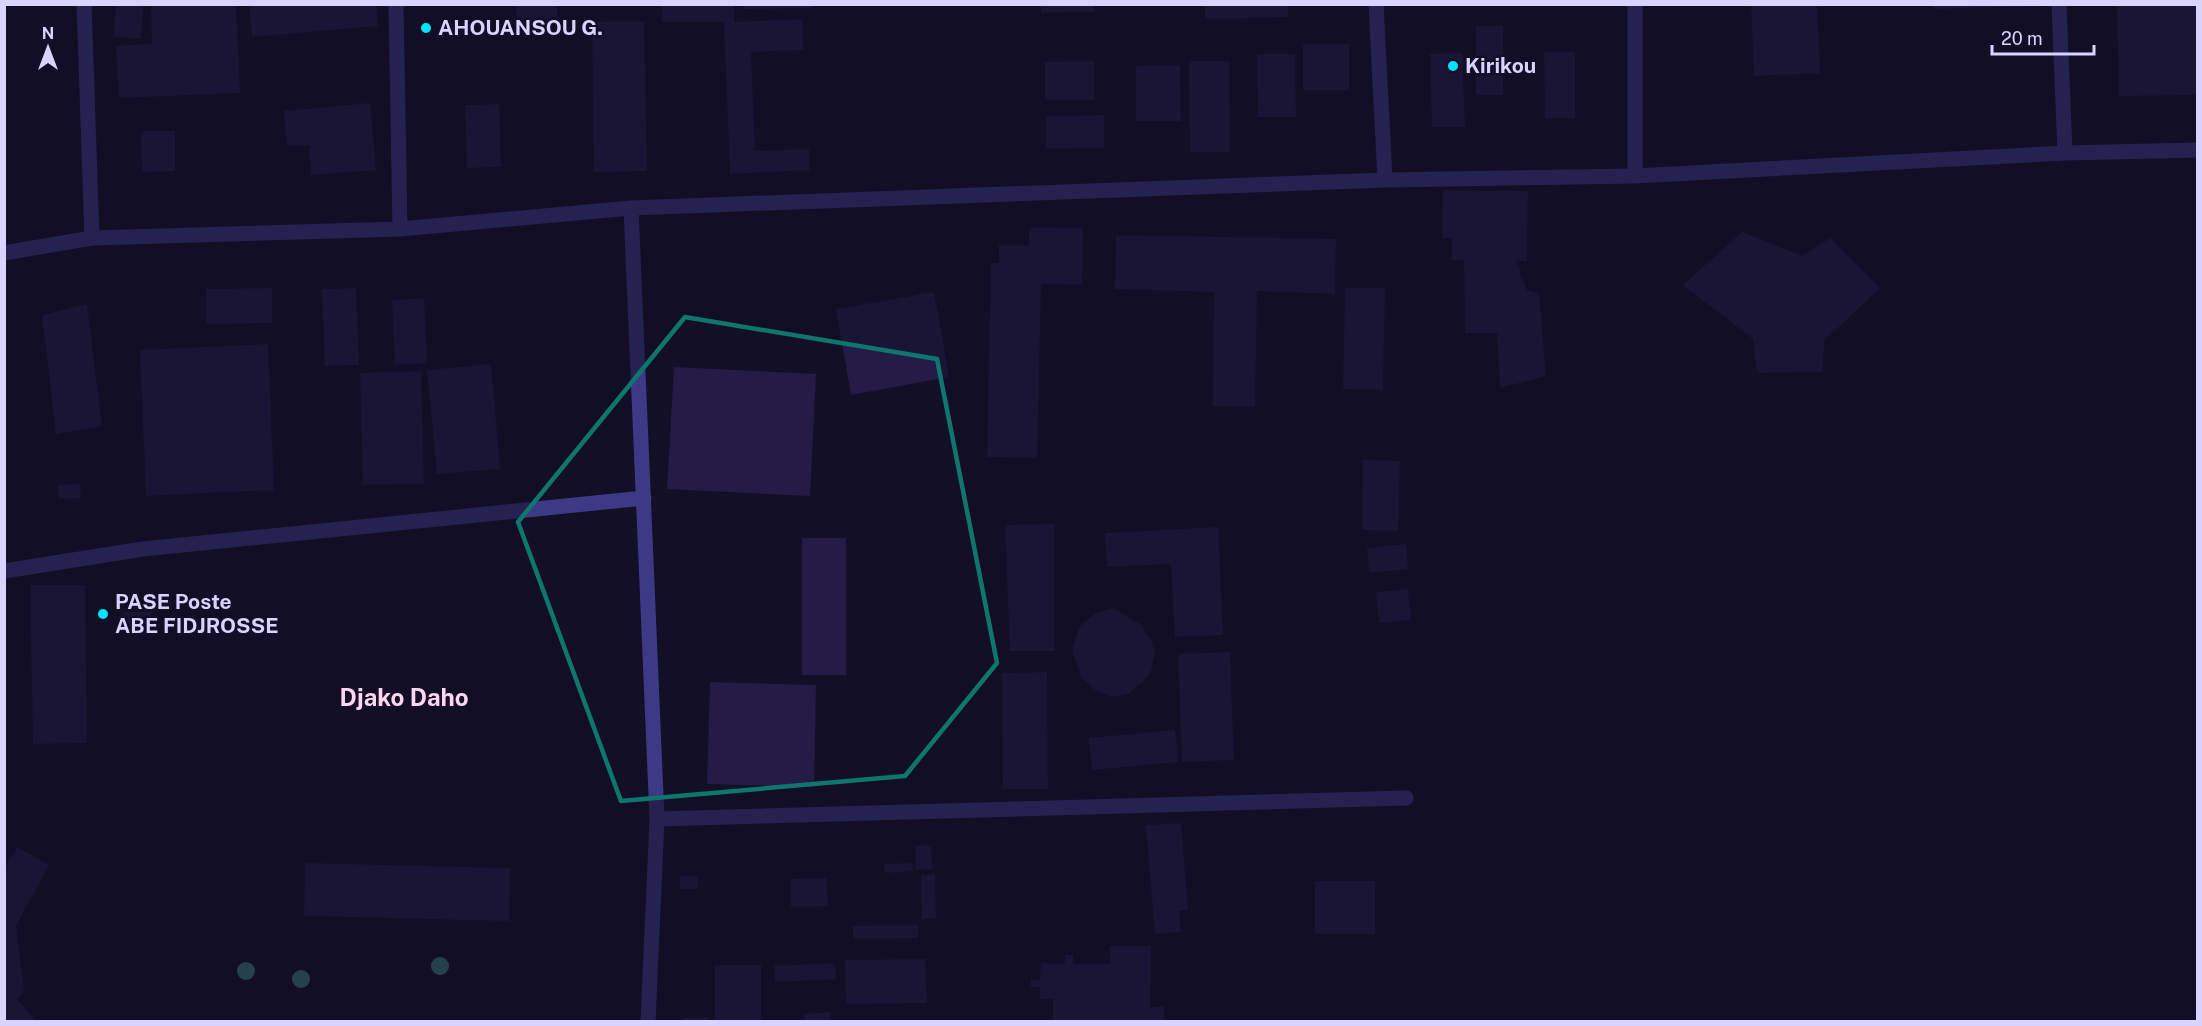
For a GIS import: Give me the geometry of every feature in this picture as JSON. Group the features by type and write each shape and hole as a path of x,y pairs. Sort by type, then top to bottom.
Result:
{"street":[{"path":"84,4 92,238"},
{"path":"396,4 400,229"},
{"path":"1376,4 1385,180"},
{"path":"1635,4 1635,176"},
{"path":"2060,4 2065,153"},
{"path":"4,253 92,238 400,229 631,208 1385,180 1635,176 2065,153 2198,150"},
{"path":"631,208 657,819 648,1022"},
{"path":"4,570 143,549 644,498"},
{"path":"657,819 1406,798"}],"highlighted area":[{"path":"685,317 937,359 997,663 905,776 621,801 518,522"}],"building":[{"path":"116,4 143,5 141,39 114,37"},
{"path":"151,4 236,4 240,93 119,98 116,46 152,44"},
{"path":"249,4 376,4 378,26 252,37"},
{"path":"516,4 557,4 557,25 517,26"},
{"path":"662,4 734,4 734,22 802,19 803,50 751,52 755,151 809,149 810,170 730,174 724,22 662,22"},
{"path":"744,4 811,4 811,8 744,9"},
{"path":"1041,4 1094,4 1094,12 1041,13"},
{"path":"1751,4 1817,4 1820,73 1754,76"},
{"path":"1934,4 2041,4 2041,6 1934,9"},
{"path":"1205,5 1288,5 1288,17 1205,19"},
{"path":"2117,5 2198,5 2198,95 2119,96"},
{"path":"644,21 647,171 594,172 592,22"},
{"path":"1476,26 1503,26 1503,95 1476,95"},
{"path":"1303,44 1349,44 1349,90 1303,90"},
{"path":"1544,52 1575,52 1575,118 1545,118"},
{"path":"1462,53 1465,127 1432,127 1430,54"},
{"path":"1257,54 1295,54 1296,117 1258,117"},
{"path":"1094,61 1094,100 1045,100 1045,62"},
{"path":"1189,61 1229,61 1230,152 1190,152"},
{"path":"1180,65 1181,121 1136,121 1136,66"},
{"path":"370,103 376,170 311,175 309,145 287,146 284,111"},
{"path":"499,104 501,167 467,168 465,105"},
{"path":"1104,115 1104,148 1046,149 1046,116"},
{"path":"141,131 175,131 175,171 142,172"},
{"path":"1443,190 1528,191 1527,261 1516,261 1527,290 1539,293 1546,376 1500,388 1497,333 1465,333 1464,260 1452,260 1452,238 1442,238"},
{"path":"1029,227 1083,228 1082,285 1041,284 1037,458 987,457 991,263 999,263 999,245 1029,246"},
{"path":"1742,232 1802,256 1830,238 1880,288 1825,340 1822,372 1757,373 1753,339 1683,285"},
{"path":"1116,235 1336,239 1335,294 1257,291 1255,407 1213,406 1214,292 1115,289"},
{"path":"272,288 272,323 206,324 206,289"},
{"path":"356,288 359,365 325,366 322,289"},
{"path":"1345,288 1385,288 1383,390 1343,389"},
{"path":"934,292 949,377 851,395 836,309"},
{"path":"424,298 427,363 395,365 392,300"},
{"path":"87,304 102,426 56,434 42,315"},
{"path":"268,344 274,490 146,496 140,350"},
{"path":"491,364 500,469 437,474 427,370"},
{"path":"674,367 816,374 810,496 667,489"},
{"path":"421,371 424,484 363,485 360,373"},
{"path":"1363,460 1400,461 1398,531 1362,530"},
{"path":"80,484 81,498 59,499 58,485"},
{"path":"1054,524 1054,651 1010,651 1005,525"},
{"path":"1218,527 1223,635 1175,637 1171,564 1107,567 1105,533"},
{"path":"802,538 846,538 846,675 802,675"},
{"path":"1406,544 1408,569 1369,573 1367,548"},
{"path":"30,585 85,585 87,743 33,744"},
{"path":"1408,589 1411,620 1379,623 1376,592"},
{"path":"1113,608 1140,624 1151,639 1155,654 1151,671 1142,683 1128,694 1112,697 1094,689 1082,678 1072,651 1080,626 1096,613"},
{"path":"124,612 151,612 151,623 124,624"},
{"path":"1230,652 1234,760 1182,762 1178,654"},
{"path":"1047,672 1048,789 1003,789 1002,673"},
{"path":"710,682 816,685 814,787 707,784"},
{"path":"1175,730 1178,762 1092,770 1089,738"},
{"path":"1181,823 1188,910 1179,911 1181,932 1155,934 1146,825"},
{"path":"931,845 932,869 916,870 915,846"},
{"path":"17,847 49,865 16,926 24,991 17,999 37,1022 4,1022 4,870"},
{"path":"305,863 510,868 509,921 304,916"},
{"path":"912,863 913,871 885,873 884,864"},
{"path":"935,874 936,918 922,919 921,875"},
{"path":"680,876 698,876 698,889 680,889"},
{"path":"826,878 828,906 791,907 790,879"},
{"path":"1315,881 1375,881 1375,934 1315,934"},
{"path":"918,925 918,938 853,939 853,926"},
{"path":"1110,946 1151,946 1150,1007 1164,1007 1164,1022 1053,1022 1053,999 1040,999 1040,987 1031,987 1031,979 1040,980 1041,963 1065,964 1065,955 1073,955 1073,964 1110,964"},
{"path":"925,959 927,1003 846,1004 845,960"},
{"path":"835,963 836,979 775,982 774,966"},
{"path":"715,965 761,965 761,1022 715,1022"},
{"path":"830,1012 831,1022 805,1022 805,1014"},
{"path":"708,1017 709,1022 683,1022 683,1018"}],"place":[{"name":"AHOUANSOU G.","path":"426,28"},
{"name":"Kirikou","path":"1453,66"},
{"name":"PASE Poste ABE FIDJROSSE","path":"103,614"}],"district":[{"name":"Djako Daho","path":"404,698"}]}
